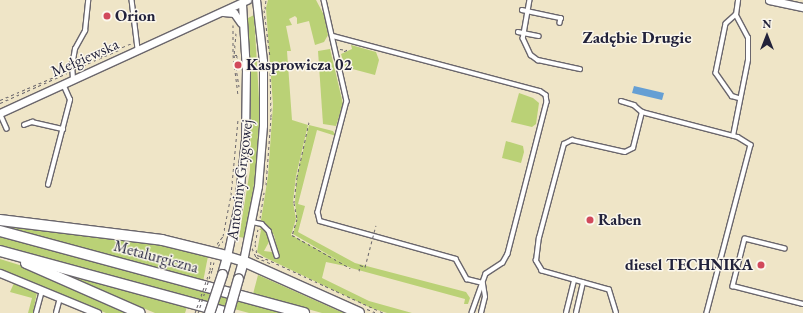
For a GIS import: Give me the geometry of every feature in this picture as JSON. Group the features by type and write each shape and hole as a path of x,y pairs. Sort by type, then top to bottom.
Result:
{"main road":[{"path":"0,220 162,240 227,256"},
{"name":"Metalurgiczna","path":"0,231 304,313"},
{"path":"0,251 140,313"},
{"path":"0,251 228,313"},
{"path":"243,261 359,313"}],"street":[{"name":"Antoniny Grygowej","path":"228,313 243,261 252,222 260,170 263,113 262,61 256,0"},
{"path":"769,0 803,7"},
{"name":"Mełgiewska","path":"0,113 244,1"},
{"name":"Antoniny Grygowej","path":"209,313 227,256 238,204 245,140 246,70 243,27 244,1"},
{"path":"221,12 237,15 243,27"},
{"path":"227,256 243,261"},
{"path":"0,273 97,313"}],"lane":[{"path":"73,79 72,66 75,49 85,31 88,0"},
{"path":"132,0 138,50"},
{"path":"324,0 347,101 318,212 320,221 456,259 466,279 483,283"},
{"path":"530,0 523,33 525,46 538,60 580,69"},
{"path":"733,136 740,107 739,98 748,60 748,38 736,15 738,0"},
{"path":"522,10 560,18 560,23"},
{"path":"736,15 726,24 716,73 732,96 739,98"},
{"path":"518,32 539,36"},
{"path":"333,36 540,91 546,95 547,102 508,254 504,264 486,274 476,296 472,312"},
{"path":"48,185 70,100 63,84"},
{"path":"621,101 634,105 642,112 748,141 750,150 706,313"},
{"path":"616,313 609,290 542,271 536,261 539,238 564,144 572,140 584,141 614,151 625,152 633,148 642,112"},
{"path":"0,113 7,129"},
{"path":"24,125 32,122 63,129"},
{"path":"252,222 262,224 269,231 277,256"},
{"path":"785,249 745,239 733,286 803,304"},
{"path":"566,313 574,280"},
{"path":"481,313 485,297 483,283"},
{"path":"576,313 583,283"},
{"path":"36,313 43,290"},
{"path":"56,313 60,298"}],"path":[{"path":"265,10 266,0"},
{"path":"340,45 341,53 347,50 341,49"},
{"path":"233,55 237,55 238,71 234,72"},
{"path":"309,122 297,177 294,203 297,219 292,235 350,268"},
{"path":"359,271 360,265 365,267 376,225"},
{"path":"255,244 257,255 384,313"},
{"path":"195,313 211,270 211,257"},
{"path":"198,313 215,258"}],"green space":[{"path":"268,0 316,0 325,17 328,35 324,42 315,45 309,21 297,24 297,18 295,16 289,19 292,25 286,26 291,51 287,51 292,120 308,125 296,176 293,202 296,219 291,235 350,267 326,262 322,278 369,301 412,313 387,313 371,308 264,257 257,252 261,230 259,230 262,227 266,230 270,240 264,251 272,252 275,257 279,257 274,235 261,220 268,176 273,105 266,8"},
{"path":"254,15 260,115 256,172 245,238 239,237 250,170 251,87 246,19"},
{"path":"351,45 376,52 379,60 375,75 345,67 341,54 352,49"},
{"path":"330,49 343,104 336,126 323,124 318,51"},
{"path":"519,93 533,98 539,103 536,124 532,127 511,122"},
{"path":"309,125 333,131 336,136 317,130 298,204 305,206 298,232 355,263 466,292 470,298 468,304 464,304 465,299 351,268 293,234 297,220 295,202 297,176"},
{"path":"506,141 523,146 524,152 521,163 502,158"},
{"path":"0,225 167,246 208,256 203,282"},
{"path":"0,234 291,313 249,313 0,245"},
{"path":"0,259 42,272 128,313 106,313 0,269"},
{"path":"48,268 187,307 185,313 155,313"},
{"path":"258,275 345,313 322,313 253,294"},
{"path":"14,283 37,292 33,313 28,313 32,298 10,292"}],"water":[{"path":"634,86 664,93 662,100 632,93"}],"place":[{"name":"Orion","path":"107,16"},
{"name":"Kasprowicza 02","path":"238,65"},
{"name":"Raben","path":"590,220"},
{"name":"diesel TECHNIKA","path":"761,265"}],"district":[{"name":"Zadębie Drugie","path":"637,38"}]}
